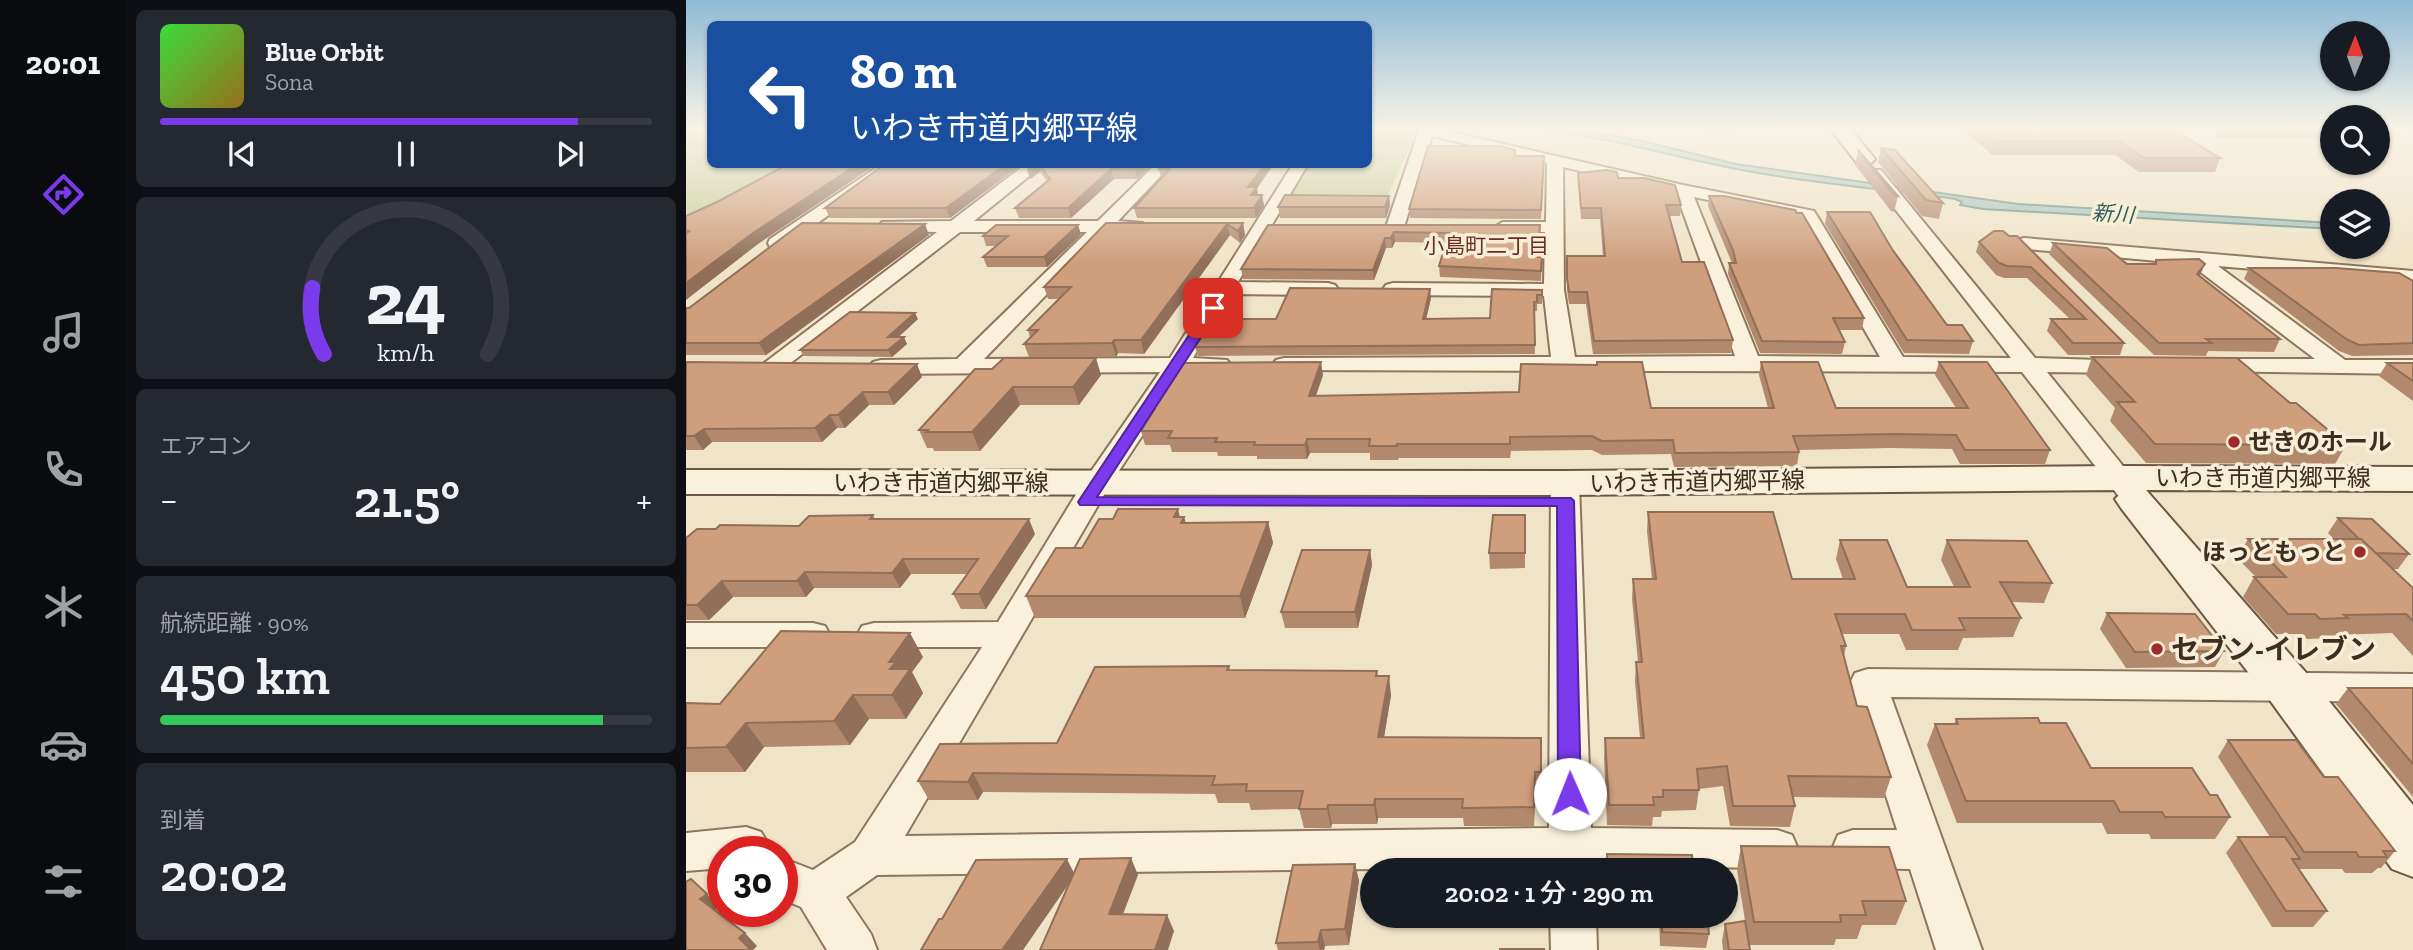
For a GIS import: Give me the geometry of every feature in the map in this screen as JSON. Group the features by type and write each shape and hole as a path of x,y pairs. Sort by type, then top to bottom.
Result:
{"street":[{"path":"766,250 878,174"},
{"path":"771,367 1024,174"},
{"path":"963,367 1155,174"},
{"path":"870,856 1008,635 1091,492 1177,366 1295,174"},
{"path":"1395,227 1411,174"},
{"path":"1555,174 1554,290 1564,364"},
{"path":"1611,174 1808,215 1895,363"},
{"path":"1876,174 2290,689 2413,850"},
{"path":"1683,190 1749,363"},
{"path":"804,226 830,226"},
{"path":"870,226 1155,227"},
{"path":"1235,227 1288,227"},
{"path":"1487,227 1553,227"},
{"path":"2042,263 2024,244 2408,279"},
{"path":"2196,259 2340,367"},
{"path":"1226,288 1349,289"},
{"path":"1376,289 1554,290"},
{"path":"853,367 1749,363 2147,366 2128,347"},
{"path":"747,366 812,367"},
{"path":"2188,366 2413,367"},
{"name":"いわき市道内郷平線","path":"686,482 1091,492 1565,492 2127,488 2413,479"},
{"name":"いわき市道内郷平線","path":"2127,488 2413,500"},
{"name":"いわき市道内郷平線","path":"686,503 1091,492"},
{"path":"1565,492 1571,858"},
{"path":"686,635 1008,635"},
{"path":"1959,950 1868,683 2290,689 2413,688"},
{"path":"686,852 707,850"},
{"path":"854,950 800,885 870,856 1571,858 1926,850"},
{"path":"1573,928 1574,950"}],"green space":[{"path":"686,174 770,174 755,192 686,227"},
{"path":"1302,174 1397,174 1386,200 1289,196"}],"water":[{"name":"新川","path":"1767,174 1809,174 2018,204 2320,222 2320,228 1983,209 1960,205 1962,202 1955,199"}],"building":[{"path":"769,174 842,174 753,233 686,283 686,233 690,231 686,231 686,216"},
{"path":"871,174 992,174 946,208 825,208"},
{"path":"1047,174 1105,174 1068,208 1015,208 1050,179"},
{"path":"1165,174 1257,174 1248,187 1257,187 1251,195 1262,195 1254,208 1134,208"},
{"path":"1419,174 1543,174 1541,210 1409,209"},
{"path":"1578,174 1617,174 1618,178 1644,178 1675,185 1681,205 1666,205 1682,262 1704,262 1733,340 1594,341 1587,292 1569,292 1567,278 1567,256 1605,256 1601,208 1581,208"},
{"path":"1877,174 1898,196 1894,195"},
{"path":"1904,174 1917,174 1943,203 1926,200"},
{"path":"1285,195 1389,196 1385,207 1278,207"},
{"path":"1709,196 1724,196 1802,213 1864,318 1833,318 1845,342 1762,341 1729,263 1736,263 1733,250"},
{"path":"1827,212 1870,212 1892,249 1947,325 1962,325 1973,341 1907,340"},
{"path":"802,223 925,224 759,343 686,343 686,308"},
{"path":"1106,223 1243,223 1238,231 1227,224 1141,340 1024,344 1038,330 1028,330 1071,287 1044,287"},
{"path":"996,225 1078,225 1044,257 983,257 1008,236 983,236"},
{"path":"1268,225 1540,225 1538,257 1542,257 1541,271 1439,266 1449,233 1394,232 1391,238 1385,238 1373,270 1241,269"},
{"path":"1994,231 2017,236 2124,343 2073,343 2051,319 2086,319 2031,267 1999,263 1979,242"},
{"path":"2053,243 2107,248 2127,264 2199,259 2205,264 2197,274 2280,339 2206,339 2212,343 2159,343"},
{"path":"2249,268 2336,268 2399,273 2413,281 2413,343 2359,345 2346,339"},
{"path":"1290,288 1430,289 1423,319 1490,318 1492,289 1542,290 1542,295 1537,295 1537,302 1534,302 1535,345 1195,347 1212,319 1276,319"},
{"path":"850,312 915,313 888,337 904,337 888,350 800,350"},
{"path":"2092,357 2237,358 2290,403 2296,403 2346,445 2155,444 2117,402 2135,402"},
{"path":"1004,358 1096,358 1073,387 1013,387 972,432 919,430 975,369 992,369"},
{"path":"686,362 917,364 888,392 863,392 838,415 830,415 815,428 704,429 694,436 686,436"},
{"path":"1321,362 1309,396 1519,392 1521,364 1597,365 1597,362 1642,362 1651,408 1774,408 1761,362 1818,362 1836,408 1968,408 1939,362 1987,362 2050,450 1965,450 1956,435 1793,436 1799,452 1675,453 1673,440 1602,441 1592,436 1510,437 1510,444 1369,446 1370,439 1307,439 1305,445 1254,445 1255,442 1215,442 1217,438 1168,438 1172,431 1141,431 1154,410 1151,410 1182,363"},
{"path":"2387,363 2413,363 2413,381"},
{"path":"1118,509 1178,509 1174,517 1184,517 1181,523 1268,522 1240,596 1026,596 1056,548 1082,548 1099,519 1113,519"},
{"path":"1648,512 1773,512 1792,579 1855,579 1840,540 1887,540 1907,587 1970,587 1947,540 2027,541 2052,583 2000,582 2021,618 1959,618 1965,630 1912,630 1905,614 1835,614 1846,646 1841,646 1857,706 1867,707 1891,777 1788,776 1795,806 1733,806 1727,766 1697,769 1699,790 1663,790 1663,797 1653,797 1654,805 1609,805 1605,738 1644,738 1636,662 1642,662 1633,579 1656,579"},
{"path":"873,515 870,519 1029,519 979,594 953,594 978,559 903,559 892,573 805,572 797,581 722,581 697,605 686,605 686,538 697,529 716,529 720,525 799,526 809,516"},
{"path":"1493,515 1525,515 1525,553 1489,553"},
{"path":"2338,518 2372,519 2409,554 2376,553"},
{"path":"2248,539 2361,539 2413,588 2413,621 2406,614 2344,615 2348,618 2320,619 2315,614 2288,614 2254,577 2286,577"},
{"path":"1302,550 1370,550 1355,612 1281,612"},
{"path":"2107,613 2195,614 2224,651 2135,652"},
{"path":"781,631 910,633 889,662 896,662 890,669 910,669 892,695 853,695 834,721 746,723 726,747 686,748 686,703 720,704"},
{"path":"1229,666 1227,670 1377,671 1376,676 1389,676 1378,737 1541,738 1541,772 1535,772 1534,807 1462,808 1463,799 1375,799 1374,805 1328,805 1327,809 1299,809 1303,791 1246,791 1247,784 1212,785 1215,776 973,773 968,782 918,781 940,744 1057,743 1095,667"},
{"path":"2348,688 2413,688 2413,764"},
{"path":"2038,718 2040,723 2066,723 2091,768 2192,768 2210,795 2217,795 2230,817 2165,817 2162,812 2120,812 2114,801 1966,801 1935,724 1958,724 1956,719"},
{"path":"2228,740 2296,740 2324,777 2338,777 2395,851 2383,851 2387,857 2359,857 2356,852 2304,852"},
{"path":"2238,837 2285,837 2300,859 2292,859 2327,911 2286,911"},
{"path":"1741,846 1889,847 1906,901 1862,901 1866,915 1840,915 1841,922 1754,922"},
{"path":"1607,854 1692,855 1692,858 1607,858"},
{"path":"1131,858 1109,914 1167,915 1155,950 1040,950 1080,859"},
{"path":"1067,859 1002,950 921,950 976,860"},
{"path":"1355,864 1345,929 1321,930 1318,942 1276,943 1293,865"},
{"path":"691,879 707,894 700,899 707,904 707,927 737,927 745,933 739,938 751,950 686,950 686,882"},
{"path":"1745,921 1750,950 1729,950 1726,928 1738,928 1738,922"},
{"path":"1662,928 1708,928 1709,934 1662,932"},
{"path":"1544,949 1544,950 1500,950"}],"place":[{"name":"せきのホール","path":"2234,442"},
{"name":"ほっともっと","path":"2360,552"},
{"name":"セブン-イレブン","path":"2157,649"}],"district":[{"name":"小島町二丁目","path":"1486,246"}],"route":[{"path":"1213,308 1086,502 1566,501 1570,794"}]}
